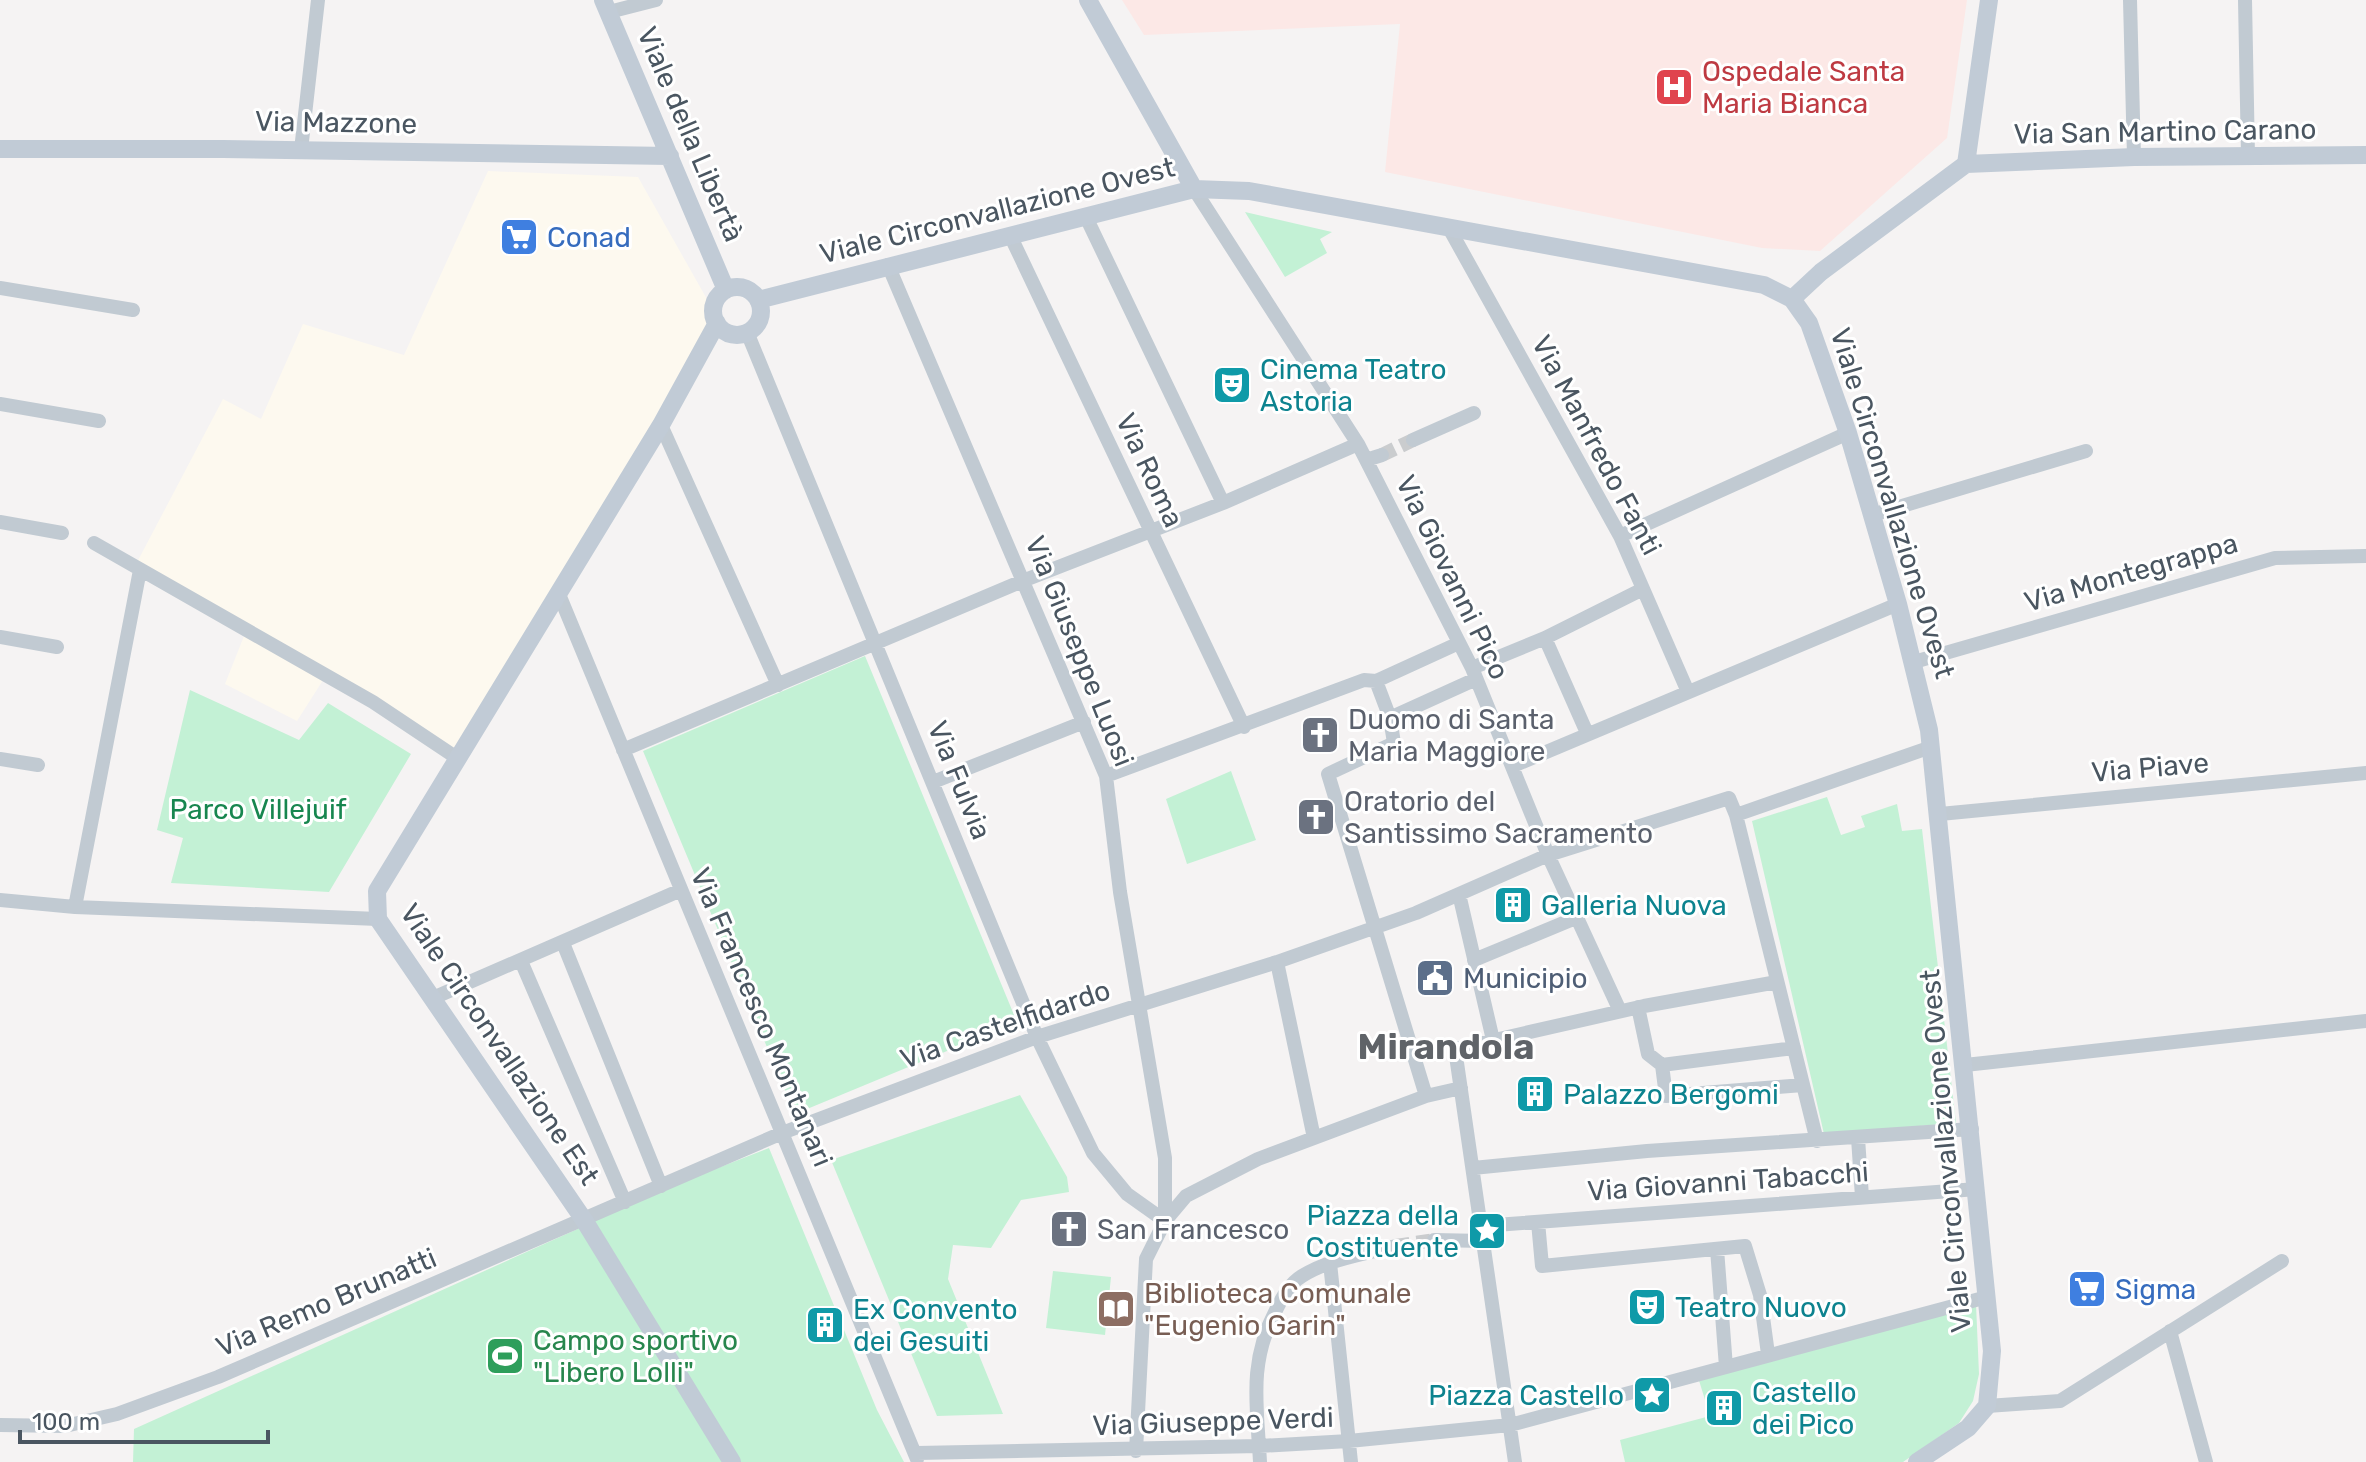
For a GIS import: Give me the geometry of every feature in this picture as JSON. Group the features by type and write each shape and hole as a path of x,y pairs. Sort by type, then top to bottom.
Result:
{"main road":[{"path":"1088,0 1194,189"},
{"path":"1792,299 1821,272 1966,164 1989,0"},
{"name":"Viale della Libertà","path":"606,6 726,290"},
{"name":"Via Mazzone","path":"0,149 670,156"},
{"name":"Via San Martino Carano","path":"1966,164 2134,157 2366,155"},
{"name":"Viale Circonvallazione Ovest","path":"758,300 1194,189 1249,191 1764,285 1792,299 1809,323 1848,433 1914,662 1931,747 1972,1129 1992,1351 1987,1406"},
{"path":"717,323 731,334 747,332 758,321 758,300 742,288 726,290"},
{"name":"Viale Circonvallazione Est","path":"726,290 715,301 717,323 661,425 377,891 378,919 584,1220 732,1462"},
{"path":"1917,1462 1968,1428 1987,1406"}],"street":[{"path":"301,150 318,0"},
{"path":"606,6 656,0"},
{"path":"2130,0 2134,157"},
{"path":"2245,0 2248,156"},
{"name":"Via Giovanni Pico","path":"1194,189 1358,444 1474,674 1548,855 1620,1011"},
{"path":"1086,217 1223,503"},
{"name":"Via Manfredo Fanti","path":"1449,228 1620,536 1688,692"},
{"name":"Via Roma","path":"1010,235 1244,727"},
{"name":"Via Giuseppe Luosi","path":"888,265 1025,580 1106,776 1120,892 1165,1158 1165,1221"},
{"path":"0,288 133,310"},
{"name":"Via Fulvia","path":"747,332 1037,1037 1093,1153 1127,1194 1165,1221"},
{"path":"0,404 99,421"},
{"path":"1413,440 1474,413"},
{"path":"661,425 778,685"},
{"path":"1620,536 1848,433"},
{"path":"623,750 1025,580 1223,503 1358,444"},
{"path":"1872,515 2086,451"},
{"path":"1366,460 1382,455"},
{"path":"0,522 62,533"},
{"path":"94,543 373,702 457,758"},
{"name":"Via Montegrappa","path":"1914,662 2275,558 2366,556"},
{"path":"75,907 140,570"},
{"path":"1390,718 1643,589"},
{"name":"Via Francesco Montanari","path":"558,592 917,1458"},
{"path":"1513,766 1898,604"},
{"path":"0,637 57,647"},
{"path":"1545,638 1587,733"},
{"path":"1106,776 1364,680 1376,681 1459,643"},
{"path":"1376,681 1390,718 1394,743 1328,774 1373,928 1411,1038 1426,1096"},
{"path":"933,782 1084,722"},
{"path":"1817,1141 1736,815 1931,747"},
{"path":"0,759 38,765"},
{"name":"Via Piave","path":"1940,814 2366,773"},
{"name":"Via Castelfidardo","path":"661,1186 782,1133 1037,1037 1277,962 1373,928 1548,855 1729,798 1736,815"},
{"path":"433,998 681,890"},
{"path":"1459,894 1493,1040"},
{"path":"0,900 75,907 378,919"},
{"path":"1474,960 1578,917"},
{"path":"563,943 661,1186"},
{"path":"521,961 625,1202"},
{"path":"1277,962 1314,1138"},
{"path":"1515,1462 1455,1049 1638,1007 1777,982"},
{"path":"1638,1007 1648,1054 1662,1065 1666,1096 1803,1085"},
{"path":"1965,1065 2366,1021"},
{"path":"1662,1065 1794,1048"},
{"path":"1136,1451 1146,1259 1165,1221 1186,1196 1258,1159 1426,1096 1461,1088"},
{"path":"1473,1168 1972,1129"},
{"path":"1858,1138 1862,1197"},
{"name":"Via Remo Brunatti","path":"0,1425 65,1426 117,1414 218,1377 661,1186"},
{"name":"Via Giovanni Tabacchi","path":"1434,1240 1538,1222 1977,1189"},
{"path":"1538,1222 1542,1266 1745,1246 1760,1295 1768,1354"},
{"path":"1260,1462 1255,1373 1260,1342 1286,1291 1300,1277 1330,1263 1396,1246"},
{"path":"1717,1249 1726,1367"},
{"path":"1987,1406 2060,1401 2282,1261"},
{"path":"1330,1263 1351,1462"},
{"path":"1510,1425 1987,1297"},
{"path":"2170,1331 2206,1462"},
{"name":"Via Giuseppe Verdi","path":"917,1458 1349,1441 1510,1425"}],"shaded area":[{"name":"Ospedale Santa Maria Bianca","path":"1122,0 1967,0 1947,138 1820,251 1762,248 1385,172 1400,24 1144,35"},
{"path":"488,171 638,177 721,324 459,753 325,677 297,721 225,684 246,631 134,568 223,399 261,419 303,324 404,355"}],"green space":[{"path":"1245,212 1332,232 1320,239 1327,253 1285,277"},
{"path":"865,656 1017,1022 795,1114 643,751"},
{"name":"Parco Villejuif","path":"190,690 299,740 328,703 411,754 329,892 171,883 183,838 157,830"},
{"path":"1231,771 1256,840 1187,864 1166,799"},
{"path":"1827,797 1841,835 1865,827 1861,816 1897,804 1902,831 1922,829 1956,1123 1824,1134 1752,821"},
{"path":"1020,1095 1067,1177 1069,1192 1021,1200 991,1248 953,1245 948,1279 1003,1414 937,1416 831,1160"},
{"path":"769,1148 877,1410 904,1462 734,1462 584,1220"},
{"path":"582,1227 728,1462 133,1462 134,1429"},
{"path":"1053,1271 1111,1277 1105,1335 1046,1328"},
{"path":"1976,1304 1979,1374 1973,1401 1959,1423 1903,1462 1625,1462 1620,1440 1710,1416 1697,1374"}],"tunnel":[{"path":"1382,455 1413,440"},
{"path":"1396,1246 1434,1240"}],"place":[{"name":"Ospedale Santa Maria Bianca","path":"1674,87"},
{"name":"Conad","path":"519,237"},
{"name":"Cinema Teatro Astoria","path":"1232,385"},
{"name":"Duomo di Santa Maria Maggiore","path":"1320,735"},
{"name":"Oratorio del Santissimo Sacramento","path":"1316,817"},
{"name":"Galleria Nuova","path":"1513,905"},
{"name":"Municipio","path":"1435,978"},
{"name":"Palazzo Bergomi","path":"1535,1094"},
{"name":"San Francesco","path":"1069,1229"},
{"name":"Piazza della Costituente","path":"1487,1231"},
{"name":"Sigma","path":"2087,1289"},
{"name":"Teatro Nuovo","path":"1647,1307"},
{"name":"Biblioteca Comunale \"Eugenio Garin\"","path":"1116,1309"},
{"name":"Ex Convento dei Gesuiti","path":"825,1325"},
{"name":"Campo sportivo \"Libero Lolli\"","path":"505,1356"},
{"name":"Piazza Castello","path":"1652,1395"},
{"name":"Castello dei Pico","path":"1724,1408"}],"district":[{"name":"Mirandola","path":"1446,1046"}]}
